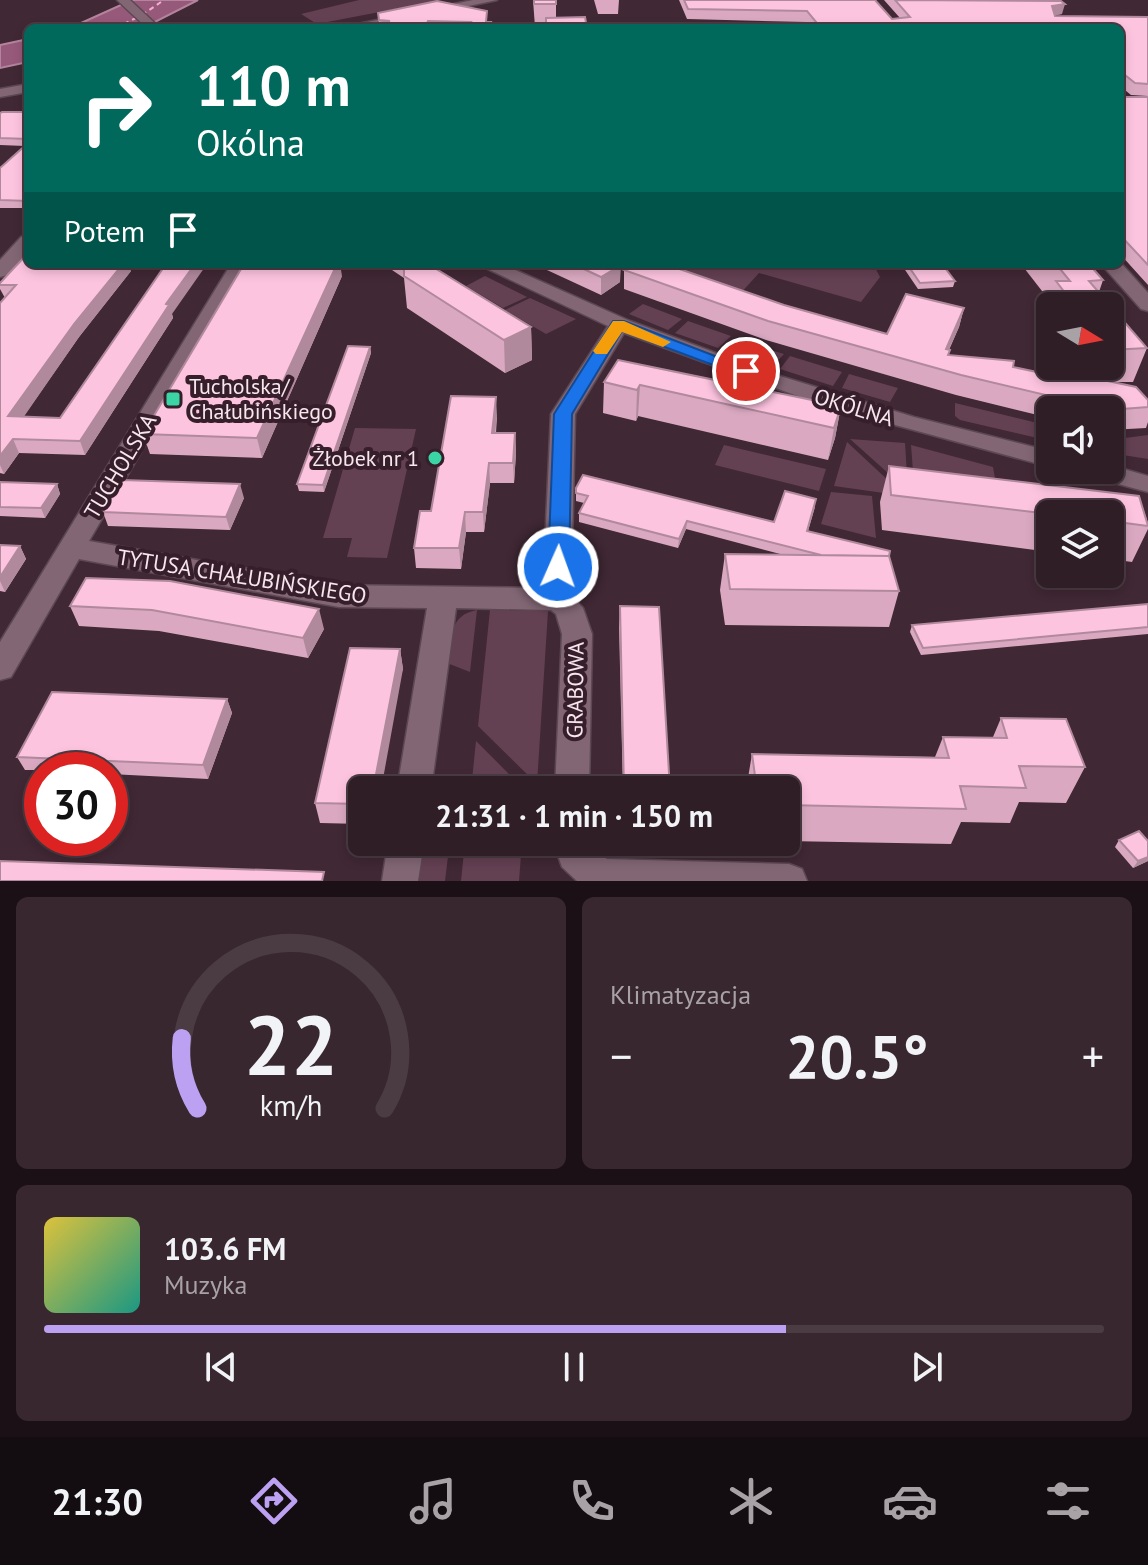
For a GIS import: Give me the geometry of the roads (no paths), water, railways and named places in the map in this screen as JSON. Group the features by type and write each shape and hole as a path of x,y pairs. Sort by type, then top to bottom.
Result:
{"street":[{"path":"123,0 150,24"},
{"path":"376,24 452,14 491,0"},
{"path":"0,93 24,89"},
{"path":"0,271 24,245"},
{"name":"TUCHOLSKA","path":"0,668 239,268"},
{"name":"OKÓLNA","path":"496,268 619,325 826,398 938,432 1036,456"},
{"path":"1115,268 1148,305"},
{"path":"557,599 563,414 619,325"},
{"path":"1124,476 1144,480"},
{"name":"TYTUSA CHAŁUBIŃSKIEGO","path":"72,548 339,596 557,599"},
{"path":"416,776 443,599"},
{"name":"GRABOWA","path":"557,599 569,608 577,634 572,776"},
{"path":"400,881 404,856"},
{"path":"581,856 618,877 789,881"}],"place":[{"name":"Tucholska/ Chałubińskiego","path":"173,399"},
{"name":"Żłobek nr 1","path":"435,458"}]}
